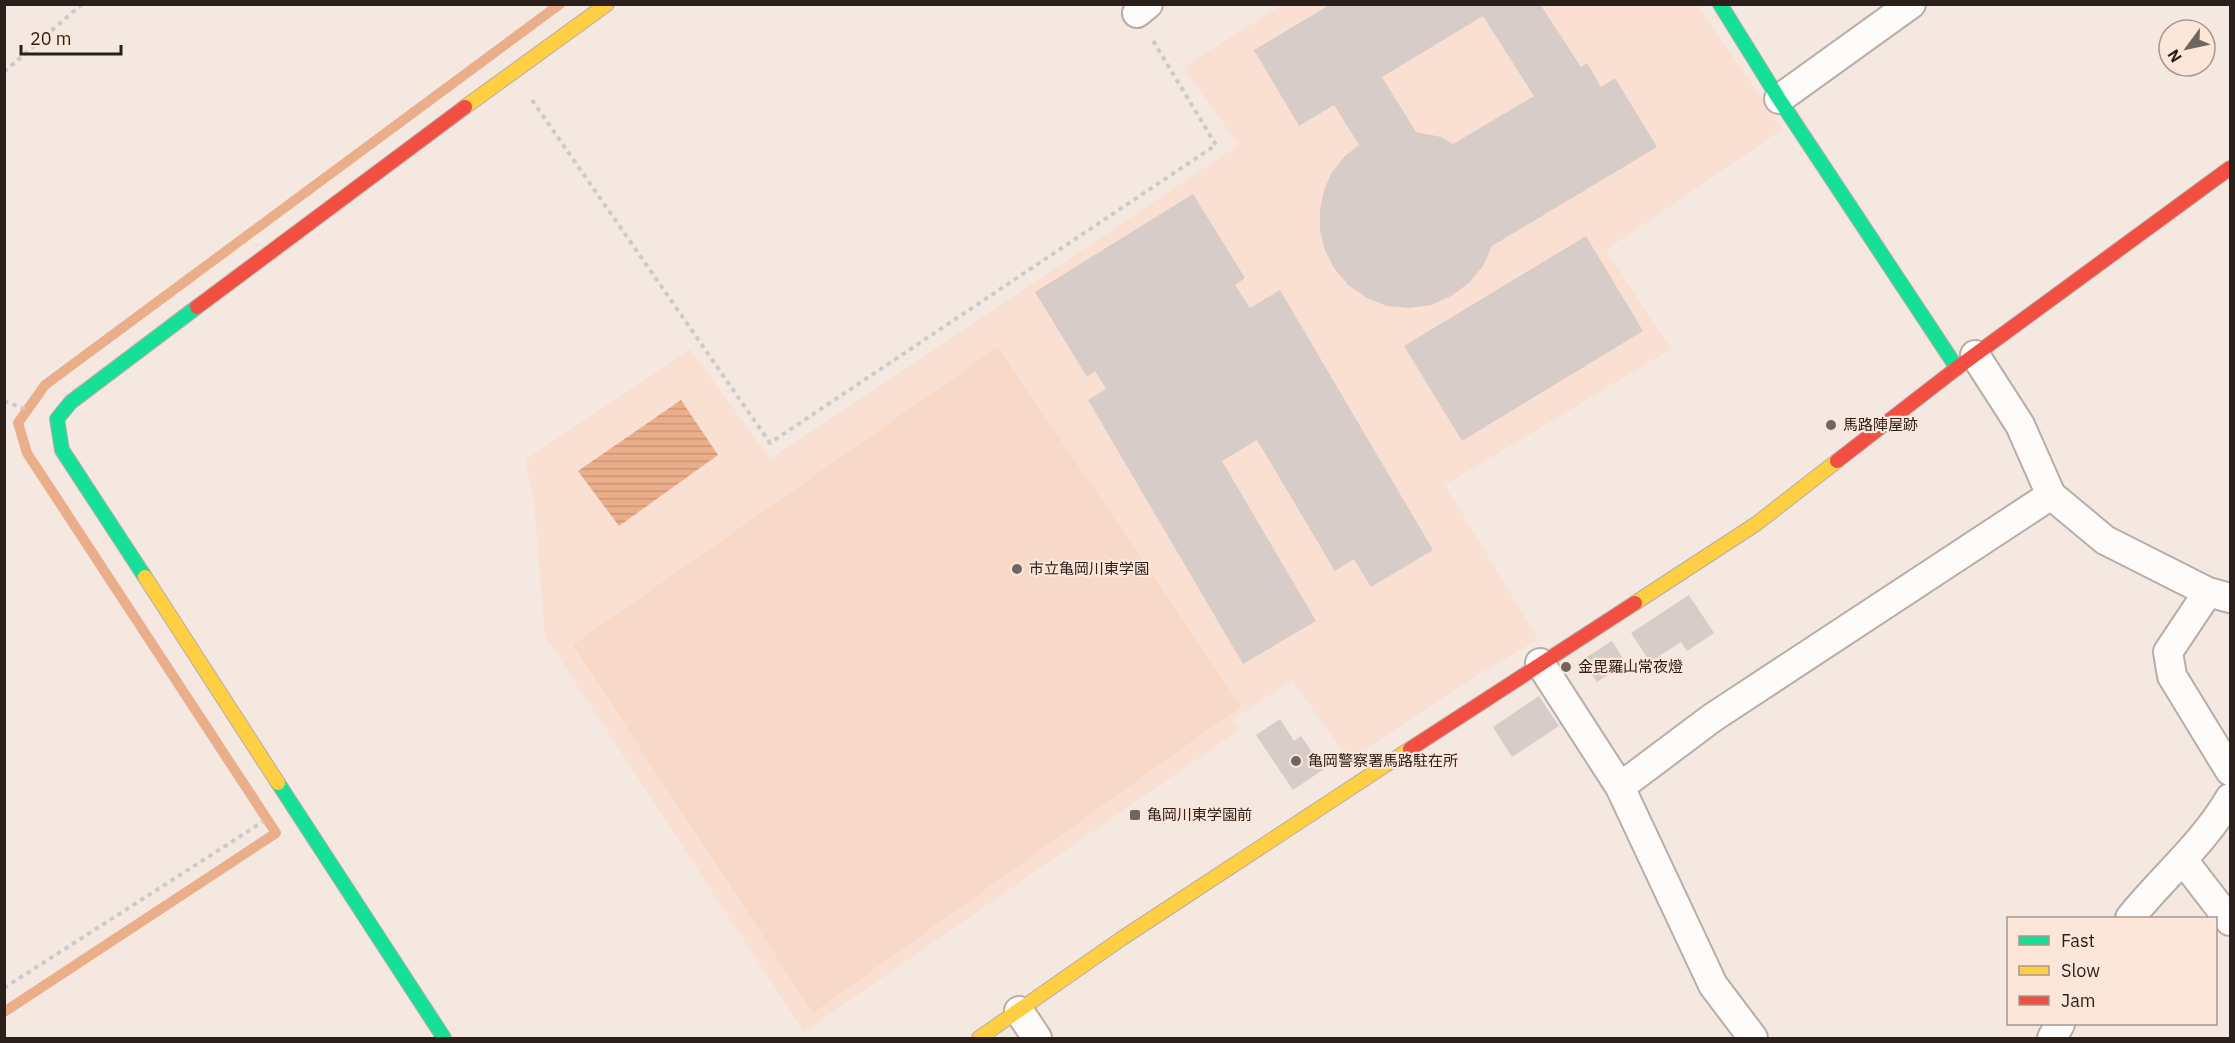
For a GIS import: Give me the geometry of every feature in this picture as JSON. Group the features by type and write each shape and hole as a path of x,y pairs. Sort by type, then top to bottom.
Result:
{"street":[{"path":"444,1038 62,450 57,419 71,402 512,72 607,4"},
{"path":"1720,4 1779,99 1966,362 2020,425 2051,495 2105,540 2219,595 2168,652 2172,676 2230,771"},
{"path":"1779,99 1911,4"},
{"path":"979,1038 1121,939 1540,663 1756,524 1966,362 2230,168"},
{"path":"1620,787 1712,718 2051,495"},
{"path":"1540,663 1620,787 1713,985 1753,1038"},
{"path":"2131,917 2151,892 2183,860 2230,798"},
{"path":"2183,860 2230,921"},
{"path":"1019,1011 1037,1038"}],"path":[{"path":"4,72 82,4"},
{"path":"512,72 770,443 1216,146 1142,9"},
{"path":"4,988 292,802"}],"shaded area":[{"name":"市立亀岡川東学園","path":"1282,5 1697,5 1783,129 1606,250 1671,349 1445,485 1538,639 1481,673 1349,760 1292,680 1233,719 1239,730 804,1032 545,636 534,502 525,460 690,349 770,459 1239,145 1183,67"},
{"path":"998,347 1241,706 813,1013 573,645"},
{"path":"681,400 718,455 619,526 578,471"}],"building":[{"path":"1331,4 1540,4 1581,67 1587,63 1601,87 1615,78 1657,147 1492,246 1483,266 1469,283 1451,296 1431,305 1409,308 1387,306 1367,298 1348,285 1334,268 1325,250 1320,231 1320,210 1324,190 1332,172 1345,156 1359,145 1334,105 1299,126 1254,50","holes":["1483,16 1534,96 1453,144 1441,137 1416,132 1382,77"]},
{"path":"1193,194 1245,278 1235,285 1250,308 1280,290 1433,550 1371,587 1354,559 1335,571 1257,440 1222,461 1316,621 1243,664 1088,400 1106,389 1095,371 1087,377 1035,292"},
{"path":"1586,236 1643,331 1462,441 1404,346"},
{"path":"1689,595 1714,633 1687,651 1681,642 1650,662 1631,633"},
{"path":"1612,641 1626,663 1597,682 1582,660"},
{"path":"1539,696 1559,726 1512,757 1493,727"},
{"path":"1280,719 1294,741 1301,736 1324,769 1293,790 1256,735"}],"waterway":[{"path":"4,1012 276,833 27,453 18,423 45,385 560,4"}],"traffic: fast":[{"path":"1720,4 1779,99 1957,368"},
{"path":"145,577 62,450 57,419 71,402 197,307"},
{"path":"278,783 444,1038"}],"traffic: slow":[{"path":"465,107 607,4"},
{"path":"1635,603 1756,524 1837,461"},
{"path":"145,577 278,783"},
{"path":"979,1038 1121,939 1410,749"}],"traffic: jam":[{"path":"197,307 465,107"},
{"path":"1837,461 1957,368 2230,168"},
{"path":"1410,749 1635,603"}],"place":[{"name":"馬路陣屋跡","path":"1831,425"},
{"name":"市立亀岡川東学園","path":"1017,569"},
{"name":"金毘羅山常夜燈","path":"1566,667"},
{"name":"亀岡警察署馬路駐在所","path":"1296,761"},
{"name":"亀岡川東学園前","path":"1135,815"}]}
